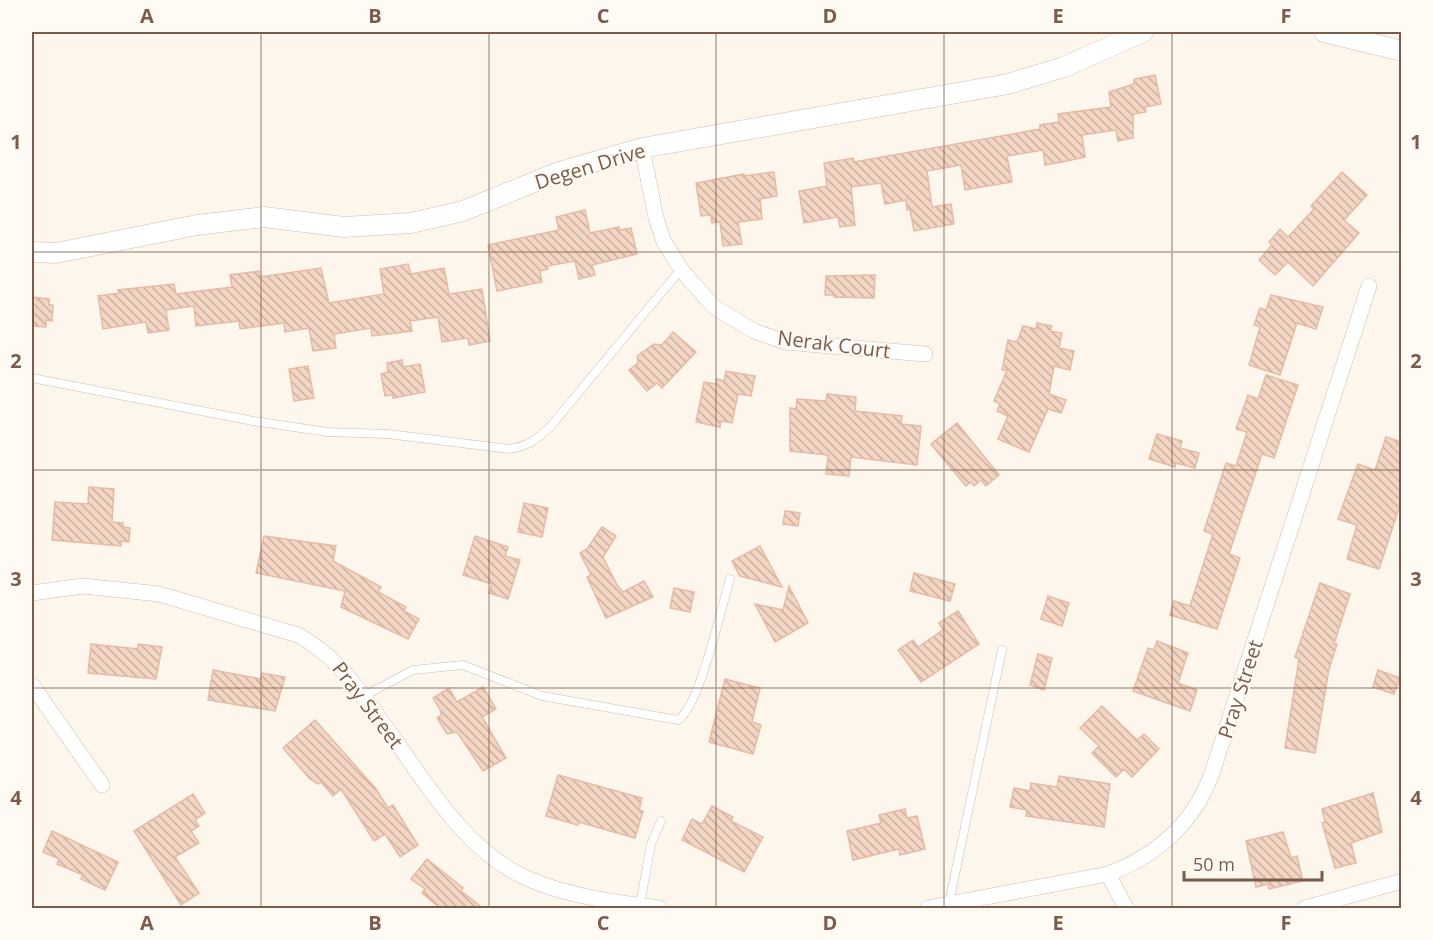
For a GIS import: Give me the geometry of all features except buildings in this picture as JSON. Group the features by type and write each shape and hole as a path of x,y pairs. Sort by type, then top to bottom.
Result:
{"street":[{"name":"Degen Drive","path":"32,252 56,254 197,225 264,217 344,226 411,223 463,211 559,172 642,148 1008,84 1064,67 1143,32"},
{"path":"1324,32 1401,51"},
{"name":"Nerak Court","path":"642,148 656,218 664,242 681,269 714,307 754,331 785,342 925,354"},
{"name":"Pray Street","path":"928,909 949,903 1108,874 1135,862 1169,839 1183,824 1206,790 1369,286"},
{"name":"Pray Street","path":"32,593 83,586 159,594 282,628 314,644 342,666 454,820 490,854 530,880 570,892 660,909"},
{"path":"32,685 102,785"},
{"path":"1108,874 1126,909"},
{"path":"1305,909 1401,881"}],"lane":[{"path":"32,378 253,421 328,432 388,435 509,449 518,448 538,438 559,416 681,269"},
{"path":"363,696 413,670 463,665 542,696 678,720 687,715 696,695 730,579"},
{"path":"949,903 1002,650"},
{"path":"640,905 651,844 661,821"}]}
